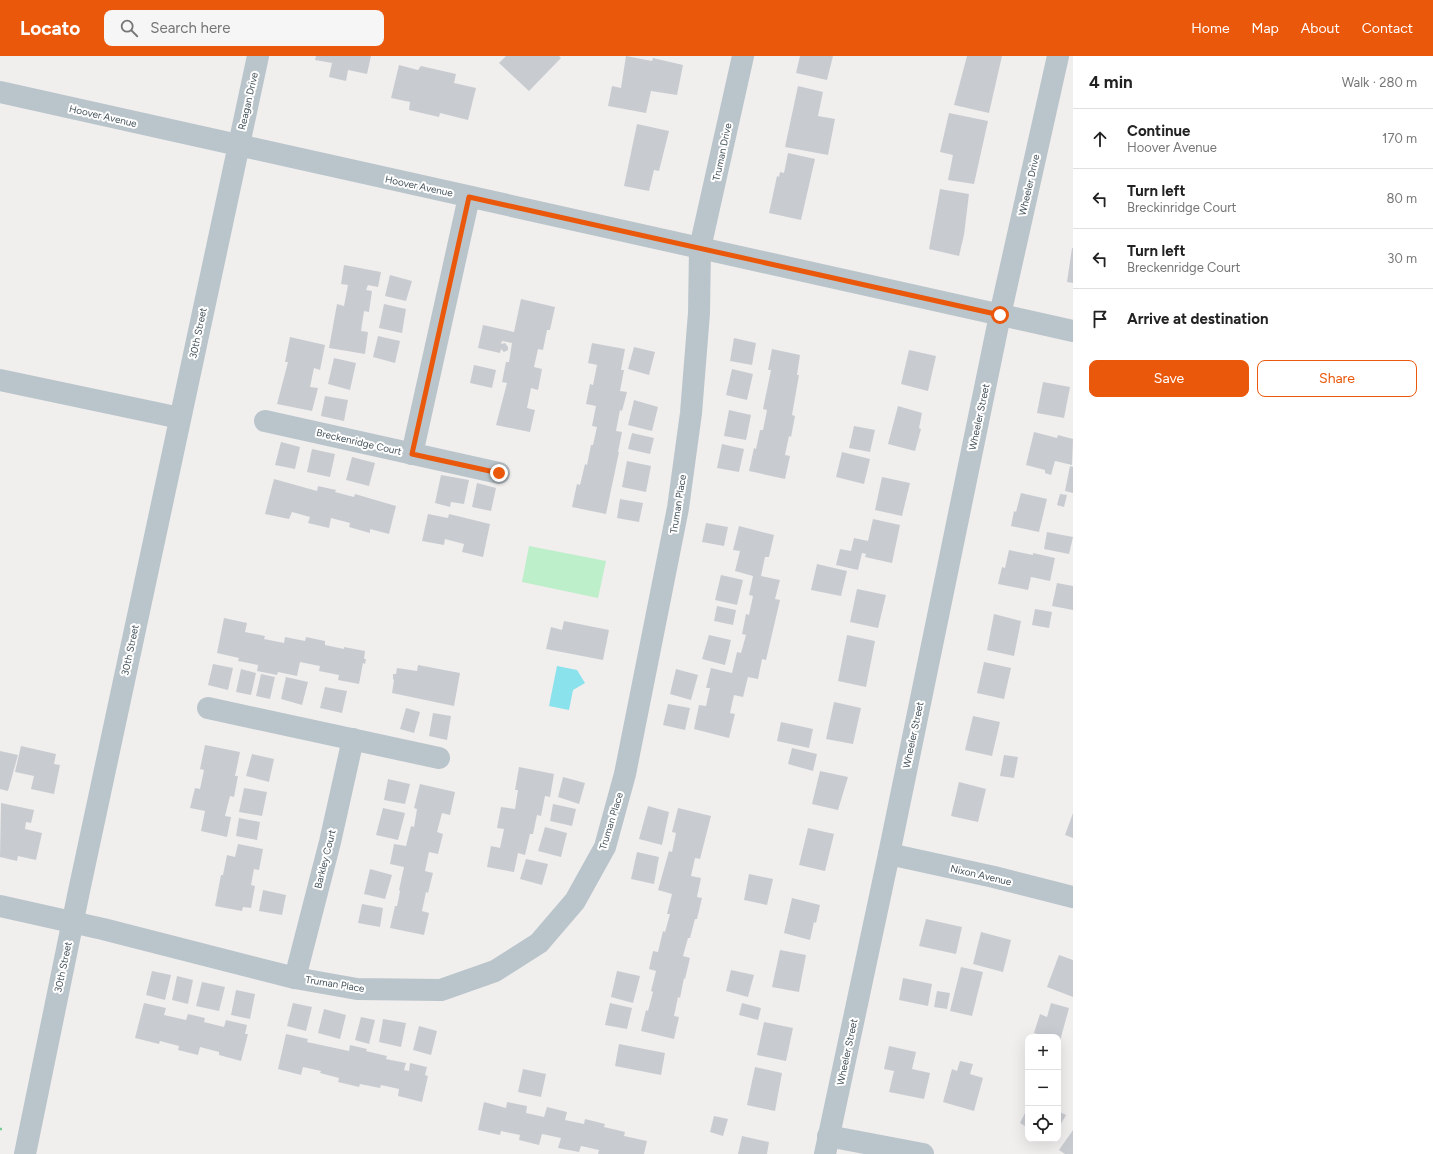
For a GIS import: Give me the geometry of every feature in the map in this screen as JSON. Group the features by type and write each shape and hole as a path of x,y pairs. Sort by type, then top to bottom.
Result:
{"street":[{"name":"Reagan Drive","path":"238,146 258,56"},
{"name":"Truman Drive","path":"700,248 743,56"},
{"name":"Wheeler Drive","path":"1000,315 1058,56"},
{"name":"Hoover Avenue","path":"0,92 1073,331"},
{"name":"30th Street","path":"25,1154 72,923 238,146"},
{"path":"412,454 469,197"},
{"name":"Truman Place","path":"0,906 295,978 357,989 441,990 495,971 539,943 575,901 602,854 625,774 678,508 691,406 699,313 700,248"},
{"name":"Wheeler Street","path":"827,1145 1000,315"},
{"path":"0,380 180,418"},
{"name":"Breckenridge Court","path":"265,421 499,473"},
{"path":"208,708 439,758"},
{"name":"Barkley Court","path":"295,978 330,842 353,739"},
{"name":"Nixon Avenue","path":"888,854 994,877 1073,898"},
{"path":"827,1145 923,1154"}],"green space":[{"path":"529,546 606,561 598,598 522,582"}],"water":[{"path":"557,666 577,670 585,683 573,690 569,710 549,706"}],"building":[{"path":"316,56 371,56 367,74 348,70 346,81 329,77 332,63 315,60"},
{"path":"506,56 559,56 561,58 529,91 499,63"},
{"path":"626,56 652,61 653,58 683,65 677,95 651,91 646,113 608,106 612,86 621,88"},
{"path":"800,56 833,56 827,80 796,73"},
{"path":"967,56 1002,56 989,113 954,105"},
{"path":"399,65 418,70 421,66 456,74 454,83 476,88 468,120 440,113 439,117 409,110 410,102 391,98"},
{"path":"798,86 823,92 818,116 835,119 828,155 785,147"},
{"path":"949,113 988,121 974,184 948,180 953,155 940,152"},
{"path":"637,124 669,131 659,171 654,170 649,191 624,186"},
{"path":"788,153 815,159 801,220 769,213 777,176 779,177 780,172 784,173"},
{"path":"940,189 969,194 964,235 959,256 929,249"},
{"path":"1073,248 1073,283 1067,282"},
{"path":"344,265 381,272 378,287 368,285 366,290 372,291 369,312 364,311 361,331 368,332 365,354 329,348 337,304 344,306 348,285 341,284"},
{"path":"390,275 412,281 406,301 385,296"},
{"path":"521,299 555,307 550,330 547,330 543,350 538,349 534,367 542,369 538,390 531,388 527,408 535,410 530,432 496,425 507,383 502,382 506,362 509,362 512,343 502,341 501,344 505,343 508,350 504,352 501,349 500,353 478,348 483,325 514,332"},
{"path":"384,304 406,309 402,333 379,328"},
{"path":"378,336 400,341 395,363 373,357"},
{"path":"290,337 325,345 320,370 314,368 310,387 318,388 312,411 277,404 288,362 285,362"},
{"path":"734,338 756,343 752,365 730,361"},
{"path":"592,343 625,349 621,370 624,370 620,391 627,392 622,411 620,410 616,431 622,432 606,514 572,507 577,484 580,485 585,464 587,465 591,445 593,445 597,427 592,426 596,406 586,404 590,384 593,385 597,365 588,363"},
{"path":"634,347 655,352 649,375 628,369"},
{"path":"772,349 800,355 797,375 799,375 792,415 795,416 791,437 789,436 785,455 790,456 785,479 749,471 760,430 763,430 767,410 763,409 771,370 768,370"},
{"path":"909,350 936,356 928,391 901,384"},
{"path":"334,358 356,363 350,390 328,384"},
{"path":"474,365 496,370 492,388 470,383"},
{"path":"732,369 753,374 747,400 726,395"},
{"path":"1043,382 1070,387 1064,418 1037,413"},
{"path":"325,396 348,400 344,421 321,416"},
{"path":"634,400 658,407 652,431 628,425"},
{"path":"898,406 922,413 919,428 921,429 915,451 888,444"},
{"path":"729,410 751,415 746,440 724,436"},
{"path":"854,426 875,430 870,452 849,448"},
{"path":"1034,432 1057,438 1058,435 1073,439 1072,465 1055,461 1051,475 1045,473 1045,470 1026,465"},
{"path":"632,433 654,438 650,454 628,449"},
{"path":"281,442 300,447 295,469 275,465"},
{"path":"722,444 744,449 739,472 717,468"},
{"path":"312,449 335,454 330,477 307,472"},
{"path":"842,452 870,459 864,484 836,477"},
{"path":"352,457 375,463 369,486 346,480"},
{"path":"627,461 651,466 646,492 622,487"},
{"path":"1070,466 1073,467 1073,493 1065,491"},
{"path":"441,475 469,480 464,504 451,502 450,507 435,503"},
{"path":"882,477 910,483 902,516 875,510"},
{"path":"274,479 317,491 318,486 336,490 335,492 354,497 355,494 396,506 389,534 370,529 370,533 349,527 350,523 331,518 329,528 308,523 310,517 292,512 289,519 265,514"},
{"path":"477,483 496,488 491,511 472,507"},
{"path":"1021,493 1047,499 1039,532 1011,526 1014,511 1016,512"},
{"path":"1060,494 1067,495 1064,507 1057,505"},
{"path":"620,499 643,503 639,522 617,518"},
{"path":"428,514 448,518 449,514 490,524 483,557 462,552 464,544 445,539 444,545 422,541"},
{"path":"873,519 900,525 892,563 865,557 866,554 862,553 858,570 836,565 840,549 851,551 854,538 868,541"},
{"path":"706,523 728,527 724,546 702,542"},
{"path":"739,526 774,535 769,557 765,557 761,576 780,580 775,599 780,600 766,660 762,659 758,679 748,677 743,697 734,695 730,713 735,714 729,738 694,729 699,705 706,706 710,688 706,688 711,668 732,673 737,652 741,653 746,635 742,634 746,614 749,615 753,596 749,595 753,576 735,571 740,551 733,550"},
{"path":"1047,532 1073,537 1069,554 1044,549"},
{"path":"1009,550 1055,558 1050,581 1031,577 1028,590 998,584 1002,567 1005,568"},
{"path":"817,564 847,571 841,596 811,590"},
{"path":"721,575 743,580 737,605 715,600"},
{"path":"1057,583 1073,586 1073,610 1052,606"},
{"path":"857,589 886,595 878,628 850,622"},
{"path":"717,606 736,610 733,625 714,621"},
{"path":"1035,609 1052,612 1049,628 1032,625"},
{"path":"994,614 1021,621 1014,656 987,650"},
{"path":"224,618 247,623 245,632 265,636 264,639 284,643 285,637 305,641 306,637 325,641 325,645 365,651 364,659 366,659 365,664 363,663 359,684 338,680 339,675 319,671 320,666 300,662 297,676 278,672 277,675 257,671 258,665 238,661 239,658 217,653"},
{"path":"564,621 609,630 603,660 546,649 551,627 562,630"},
{"path":"709,635 731,640 725,665 702,659"},
{"path":"847,635 875,641 866,687 838,681"},
{"path":"984,662 1011,668 1004,699 977,693"},
{"path":"213,664 233,668 228,690 208,685"},
{"path":"418,665 460,673 454,706 392,693 394,680 393,674 396,674 397,668 417,671"},
{"path":"241,669 256,673 251,695 236,692"},
{"path":"676,669 698,675 691,700 670,694"},
{"path":"261,674 275,677 270,699 256,696"},
{"path":"286,677 308,682 302,705 281,699"},
{"path":"325,687 347,691 342,713 320,708"},
{"path":"834,702 861,708 853,744 826,739"},
{"path":"668,704 690,708 685,730 663,725"},
{"path":"406,708 420,712 414,733 400,729"},
{"path":"433,713 451,716 447,740 429,736"},
{"path":"973,716 1000,722 992,756 965,750"},
{"path":"781,722 813,729 809,748 777,741"},
{"path":"205,745 240,752 235,776 238,776 234,797 230,796 225,816 231,817 227,837 201,831 205,811 190,808 195,788 200,789 204,770 200,769"},
{"path":"21,746 56,754 54,764 60,765 54,794 31,789 34,776 15,772"},
{"path":"792,748 817,754 813,771 788,764"},
{"path":"0,751 18,755 8,791 0,789"},
{"path":"252,754 274,759 269,782 246,776"},
{"path":"1004,755 1018,757 1014,778 1000,776"},
{"path":"519,767 554,774 550,797 545,796 541,816 537,815 533,834 530,834 525,855 518,853 514,872 487,867 491,846 500,848 504,829 497,828 501,807 515,809 518,790 515,790"},
{"path":"820,771 848,777 838,810 812,804"},
{"path":"563,777 585,783 579,804 558,797"},
{"path":"388,779 410,784 405,804 384,800"},
{"path":"959,782 986,789 978,822 951,816"},
{"path":"420,784 455,792 450,815 442,813 437,832 443,834 438,854 429,852 425,871 433,873 428,893 426,892 422,911 429,913 424,935 390,928 395,906 397,906 404,867 390,864 394,844 406,846 411,826 414,827 417,809 414,808"},
{"path":"244,788 267,792 262,816 239,812"},
{"path":"1,803 34,810 31,823 26,822 25,829 42,833 36,860 18,856 17,861 0,857"},
{"path":"553,804 576,809 572,826 550,821"},
{"path":"648,806 669,812 662,845 639,839"},
{"path":"383,808 405,813 398,840 376,835"},
{"path":"678,808 711,816 700,859 695,858 691,876 701,878 697,897 702,898 697,919 695,919 683,956 690,958 674,1016 679,1017 674,1039 641,1031 646,1010 648,1011 653,992 651,991 656,971 649,969 653,951 658,952 663,931 665,932 670,914 667,914 672,894 658,890 669,851 672,852 676,833 672,832"},
{"path":"1073,813 1073,838 1065,835"},
{"path":"239,818 260,822 257,840 236,836"},
{"path":"545,827 567,833 561,857 538,851"},
{"path":"808,828 834,834 825,871 799,865"},
{"path":"238,844 263,849 259,870 254,869 251,885 255,886 251,908 243,907 242,911 215,906 221,875 223,875 227,855 235,857"},
{"path":"637,852 659,857 654,884 631,879"},
{"path":"526,859 548,864 542,885 520,879"},
{"path":"370,869 392,875 385,899 364,894"},
{"path":"749,874 773,879 767,905 744,900"},
{"path":"263,890 286,895 282,915 259,911"},
{"path":"792,898 820,905 810,940 784,933"},
{"path":"362,904 383,908 380,927 358,923"},
{"path":"926,919 962,927 956,954 919,946"},
{"path":"981,932 1011,940 1003,972 973,964"},
{"path":"780,950 806,955 799,992 772,987"},
{"path":"1059,955 1073,960 1073,997 1047,987"},
{"path":"961,967 983,972 972,1016 950,1011"},
{"path":"731,970 754,975 748,997 726,991"},
{"path":"152,971 171,975 165,1000 146,995"},
{"path":"617,971 640,976 633,1003 611,997"},
{"path":"177,976 193,980 188,1004 172,1000"},
{"path":"903,978 932,984 928,1006 899,1000"},
{"path":"202,982 225,987 219,1011 196,1006"},
{"path":"236,990 255,994 250,1019 231,1015"},
{"path":"937,991 950,993 947,1009 934,1007"},
{"path":"144,1003 166,1008 164,1015 186,1020 188,1014 205,1018 204,1022 224,1027 226,1020 247,1025 245,1034 248,1034 241,1061 219,1055 219,1052 200,1047 198,1055 178,1050 179,1046 160,1041 159,1044 135,1038"},
{"path":"293,1003 312,1007 306,1031 287,1026"},
{"path":"610,1003 632,1008 627,1029 605,1025"},
{"path":"742,1003 761,1008 758,1020 739,1015"},
{"path":"1051,1003 1069,1008 1061,1037 1061,1034 1034,1033 1040,1014 1047,1017"},
{"path":"324,1009 346,1015 340,1039 318,1033"},
{"path":"361,1017 375,1020 369,1044 355,1040"},
{"path":"383,1019 406,1023 401,1047 379,1042"},
{"path":"764,1022 793,1028 786,1061 757,1055"},
{"path":"419,1026 437,1031 431,1055 413,1050"},
{"path":"286,1034 308,1039 307,1042 349,1051 350,1045 367,1049 366,1051 387,1056 386,1059 406,1063 404,1070 409,1071 410,1063 427,1067 425,1075 428,1076 422,1102 398,1096 399,1089 381,1085 380,1088 360,1084 359,1087 338,1082 339,1078 320,1073 321,1071 303,1067 301,1075 278,1069"},
{"path":"619,1044 665,1053 661,1075 615,1066"},
{"path":"889,1046 916,1052 912,1069 930,1073 924,1099 889,1092 894,1071 884,1069"},
{"path":"960,1061 973,1064 970,1074 983,1078 974,1111 943,1102 952,1069 957,1071"},
{"path":"755,1067 782,1073 775,1111 747,1105"},
{"path":"523,1069 546,1074 541,1097 518,1092"},
{"path":"484,1102 506,1108 507,1102 527,1106 526,1113 544,1117 547,1107 567,1112 565,1120 584,1124 585,1119 605,1124 604,1127 625,1132 624,1136 647,1141 644,1154 598,1154 599,1150 581,1146 579,1152 558,1148 561,1138 542,1134 539,1145 519,1140 520,1135 501,1131 500,1135 478,1130"},
{"path":"1061,1112 1066,1115 1061,1124"},
{"path":"1025,1113 1025,1126 1020,1123"},
{"path":"714,1116 728,1119 723,1136 710,1132"},
{"path":"1073,1130 1073,1154 1065,1154 1059,1150"},
{"path":"742,1136 769,1142 767,1154 738,1154"}],"route":[{"path":"499,473 412,454 469,197 1000,315"}]}
